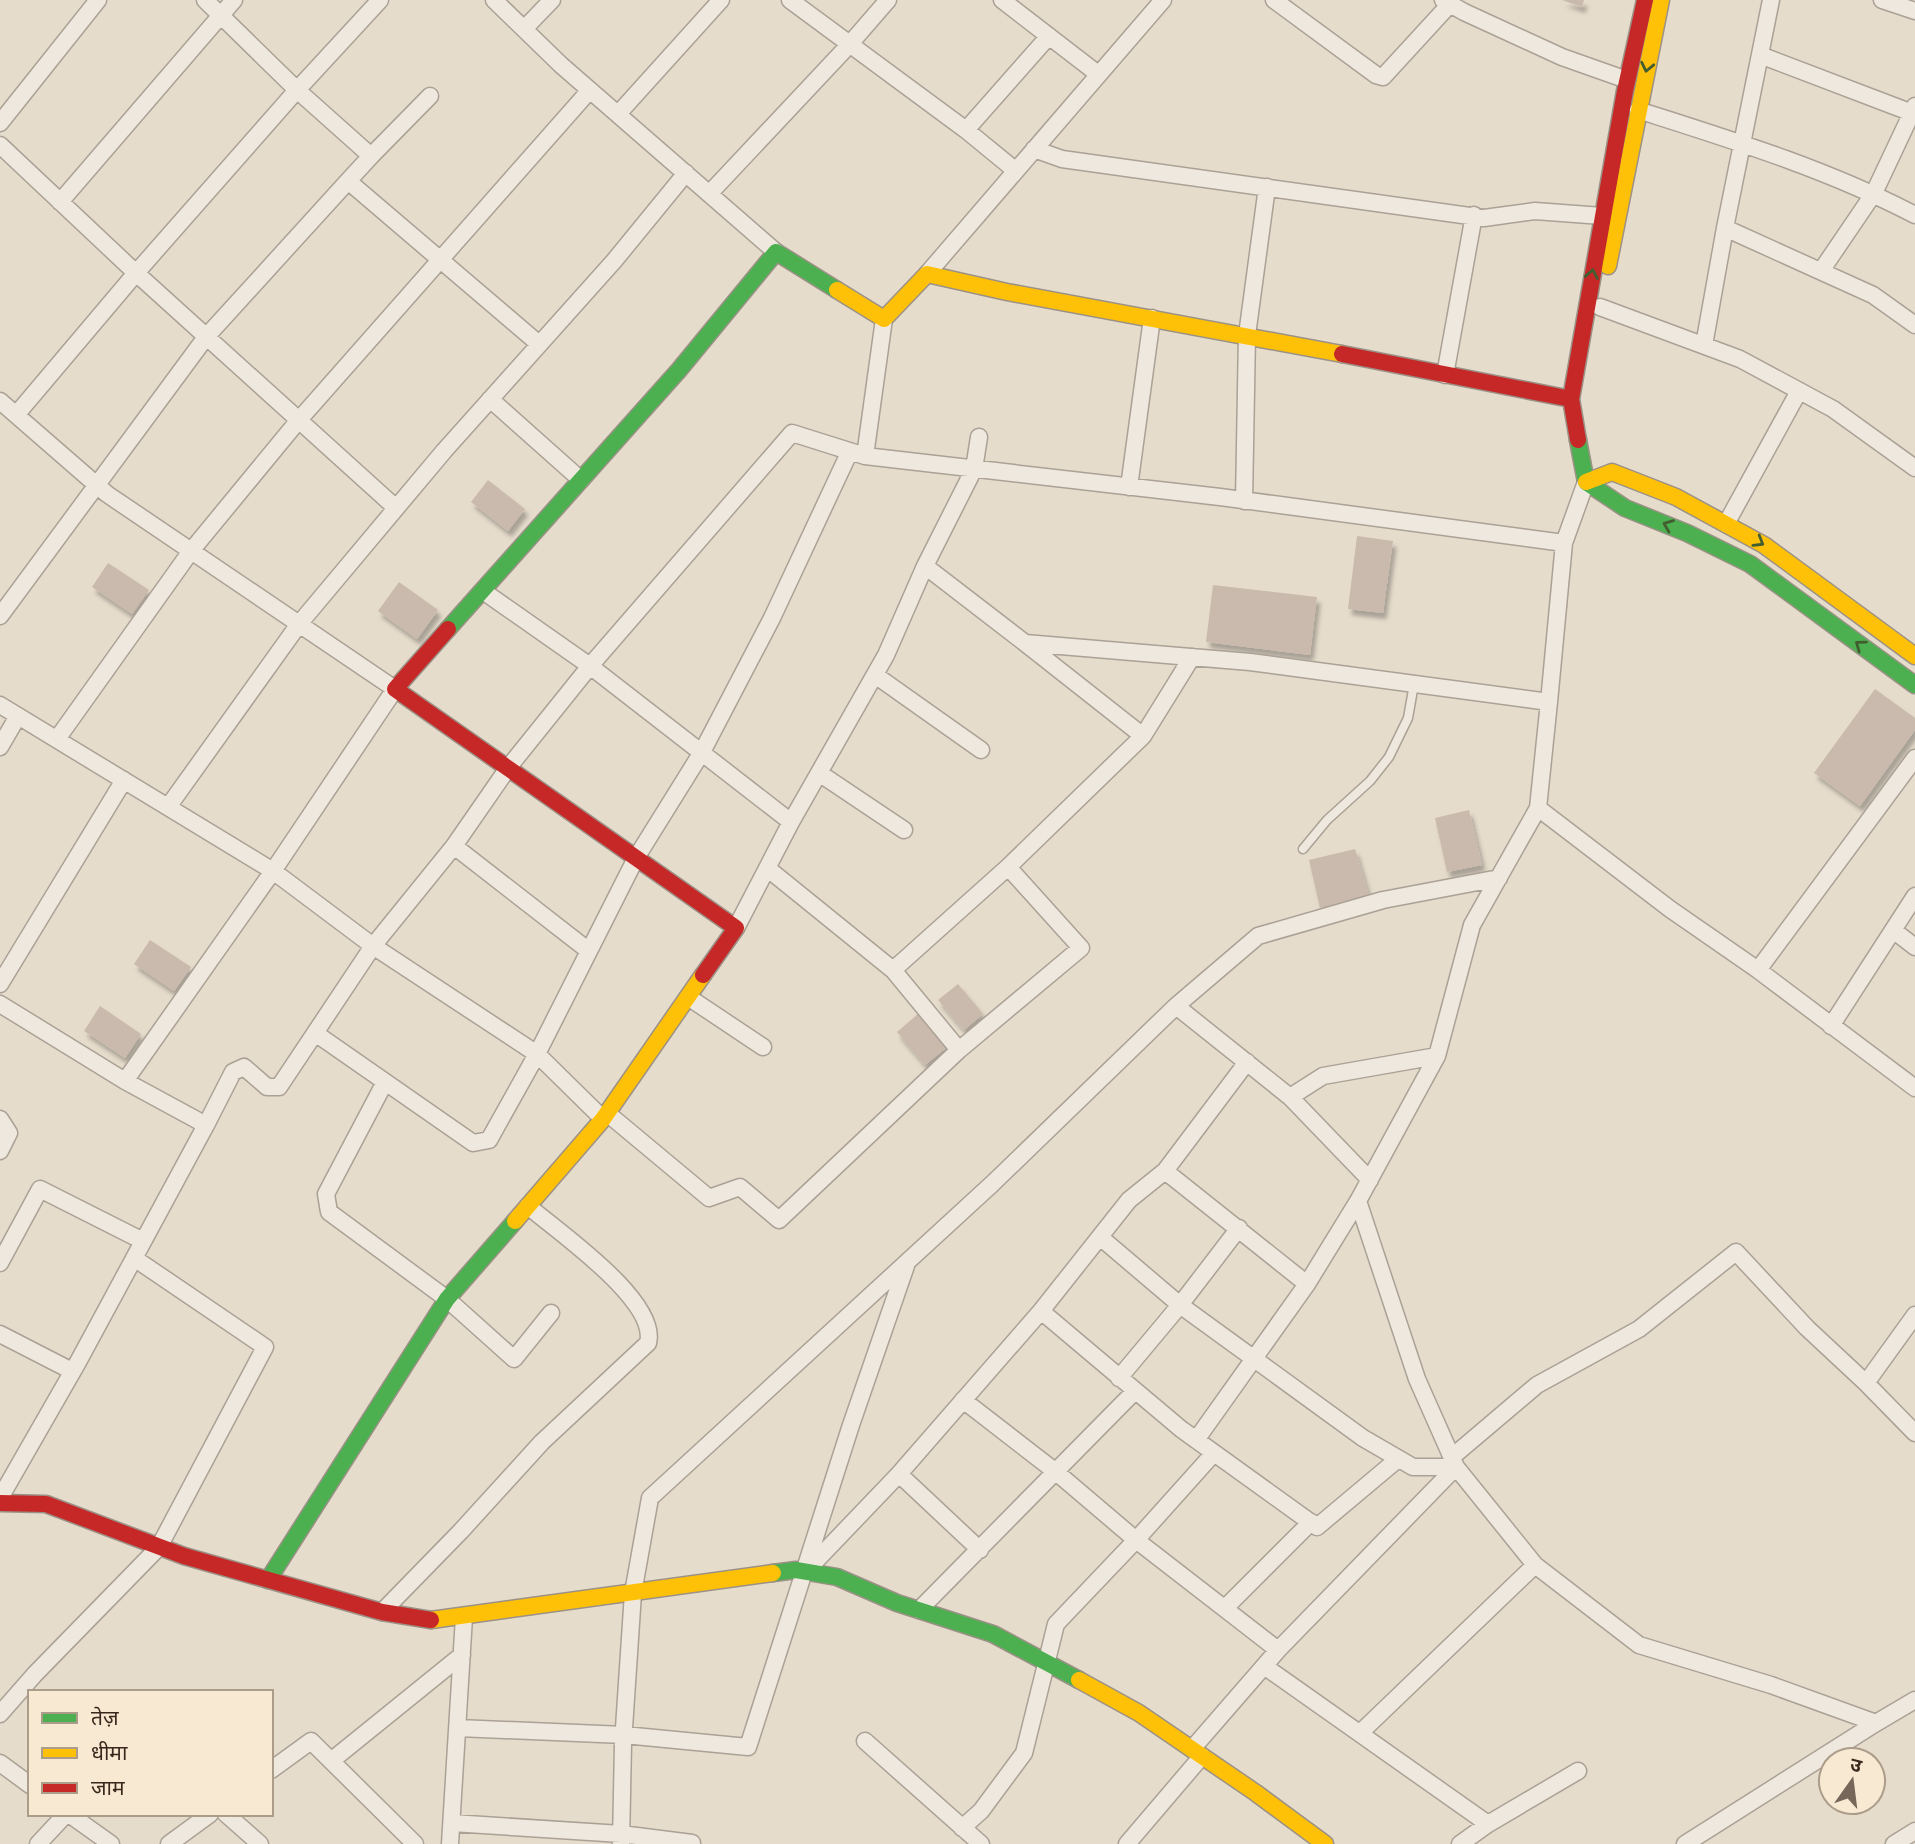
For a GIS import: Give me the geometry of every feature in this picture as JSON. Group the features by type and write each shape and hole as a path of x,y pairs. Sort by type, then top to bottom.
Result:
{"street":[{"path":"0,123 98,0"},
{"path":"205,0 297,90 371,156"},
{"path":"60,201 234,0"},
{"path":"16,415 136,273 380,0"},
{"path":"494,0 590,90 776,252 884,319"},
{"path":"524,29 552,0"},
{"path":"618,114 722,0"},
{"path":"790,0 1016,171"},
{"path":"709,194 888,0"},
{"path":"1002,0 1098,74"},
{"path":"315,1033 474,1143 489,1140 537,1054 636,858 702,752 858,454 884,319 927,274 1163,0"},
{"path":"1274,0 1376,75 1383,77 1456,4 1562,57 1628,79"},
{"path":"1196,1440 1307,1284 1370,1180 1437,1056 1472,925 1538,808 1564,543 1586,482 1572,407 1602,216 1645,0"},
{"path":"1572,407 1584,387 1661,0"},
{"path":"1704,345 1771,0"},
{"path":"1882,0 1915,11"},
{"path":"966,131 1049,36"},
{"path":"1760,55 1914,111 1874,193 1821,271"},
{"path":"57,739 191,551 298,421 590,90"},
{"path":"0,616 206,337 371,156 430,96"},
{"path":"1638,110 1742,143 1874,193 1915,215"},
{"path":"0,145 136,273 396,508"},
{"path":"1034,149 1062,159 1484,218 1535,211 1602,216"},
{"path":"168,807 299,624 490,399 614,261 686,173"},
{"path":"348,181 539,344"},
{"path":"1244,500 1247,335 1267,187"},
{"path":"1445,375 1474,215"},
{"path":"1725,228 1873,295 1915,325"},
{"path":"125,1081 273,871 395,689 679,370 776,252"},
{"path":"927,274 1007,292 1247,335 1445,375 1572,407"},
{"path":"1600,307 1740,359 1833,409 1915,468"},
{"path":"1129,487 1152,318"},
{"path":"1726,524 1799,391"},
{"path":"490,399 581,480"},
{"path":"0,401 98,486 395,689 736,928"},
{"path":"1325,1844 1139,1713 992,1634 919,1610 837,1577 796,1570 435,1621 382,1612 268,1580 159,1547 46,1504 1,1494 72,1371 233,1072 244,1067 267,1087 279,1087 373,946 454,846 508,768 590,666 792,433 858,454 1244,500 1564,543"},
{"path":"268,1580 447,1299 605,1116 736,928 791,821 886,655 925,566 974,469 979,437"},
{"path":"1586,482 1612,472 1676,497 1764,545 1915,656"},
{"path":"1586,482 1625,508 1687,533 1750,564 1915,685"},
{"path":"925,566 1143,736"},
{"path":"482,591 590,666 791,821"},
{"path":"1025,643 1251,662 1549,702"},
{"path":"893,970 1008,867 1143,736 1192,657"},
{"path":"875,675 981,750"},
{"path":"0,705 273,871 373,946 537,1054 605,1116 709,1198 740,1187 779,1220 959,1050 1081,948 1008,867"},
{"path":"0,747 18,716"},
{"path":"1758,970 1915,758"},
{"path":"819,773 904,830"},
{"path":"0,984 124,780"},
{"path":"1538,808 1670,909 1758,970 1915,1088"},
{"path":"454,846 589,951"},
{"path":"767,868 893,970 959,1050"},
{"path":"621,1839 624,1735 634,1593 650,1498 1002,1174 1176,1006 1258,936 1383,900 1499,878"},
{"path":"1831,1026 1915,896"},
{"path":"1893,930 1915,947"},
{"path":"688,997 763,1047"},
{"path":"0,1004 125,1081 206,1125"},
{"path":"1176,1006 1290,1097 1370,1180"},
{"path":"1290,1097 1324,1076 1437,1056"},
{"path":"806,1572 899,1474 1041,1311 1129,1200 1165,1171 1247,1062"},
{"path":"385,1082 326,1194 329,1212 447,1299 514,1359 551,1313"},
{"path":"0,1119 9,1133 0,1151"},
{"path":"1165,1171 1307,1284"},
{"path":"0,1263 40,1189 143,1241"},
{"path":"1358,1200 1417,1379 1454,1462 1535,1565 1639,1645 1771,1685 1876,1723"},
{"path":"382,1612 542,1442 648,1343 651,1335 649,1324 621,1283 528,1206"},
{"path":"1119,1378 1239,1228"},
{"path":"1100,1237 1180,1305 1363,1438 1413,1467 1454,1462"},
{"path":"1133,1842 1264,1666 1454,1462 1537,1385 1639,1329 1736,1252 1807,1328 1915,1433"},
{"path":"0,1714 35,1674 159,1547 265,1348 134,1258"},
{"path":"458,1728 624,1735 748,1747 908,1261"},
{"path":"1041,1311 1196,1440 1317,1527 1398,1459"},
{"path":"1866,1383 1915,1315"},
{"path":"0,1334 72,1371"},
{"path":"919,1610 1135,1391"},
{"path":"963,1400 1056,1472 1136,1540 1278,1650"},
{"path":"962,1828 982,1811 1024,1753 1056,1624 1214,1452"},
{"path":"899,1474 980,1550"},
{"path":"1224,1608 1311,1522"},
{"path":"1360,1733 1535,1565"},
{"path":"450,1844 464,1617"},
{"path":"331,1761 462,1655"},
{"path":"1264,1666 1488,1824"},
{"path":"1685,1844 1915,1700"},
{"path":"273,1769 311,1741 415,1844"},
{"path":"865,1741 981,1844"},
{"path":"0,1763 28,1784"},
{"path":"1460,1844 1488,1824 1578,1771"},
{"path":"38,1844 66,1816"},
{"path":"71,1816 111,1844"},
{"path":"169,1844 206,1816"},
{"path":"228,1816 260,1844"},
{"path":"452,1823 692,1843"},
{"path":"1894,1844 1915,1830"}],"lane":[{"path":"1303,849 1327,820 1370,780 1389,757 1408,718 1414,684"}],"building":[{"path":"1562,0 1584,0 1582,7"},
{"path":"488,480 525,509 508,531 471,502"},
{"path":"1357,536 1393,541 1383,613 1348,609"},
{"path":"108,563 149,590 132,614 92,587"},
{"path":"399,582 438,610 417,639 378,611"},
{"path":"1213,585 1317,597 1310,655 1206,642"},
{"path":"1875,689 1915,718 1915,730 1860,806 1814,773"},
{"path":"1469,810 1482,865 1447,872 1435,818"},
{"path":"1355,849 1369,896 1320,908 1309,860"},
{"path":"150,940 191,967 174,991 134,964"},
{"path":"958,984 983,1014 964,1030 938,1000"},
{"path":"100,1006 141,1034 125,1058 84,1031"},
{"path":"919,1013 947,1047 925,1065 897,1032"}],"traffic: fast":[{"path":"448,629 679,370 776,252 837,290"},
{"path":"1578,440 1586,482 1625,508 1687,533 1750,564 1915,685"},
{"path":"268,1580 447,1299 515,1221"},
{"path":"773,1573 796,1570 837,1577 897,1603 993,1634 1079,1680"}],"traffic: slow":[{"path":"1608,266 1661,0"},
{"path":"837,290 884,319 927,274 1007,292 1342,354"},
{"path":"1586,482 1612,472 1676,497 1764,545 1915,656"},
{"path":"515,1221 603,1119 703,975"},
{"path":"431,1620 773,1573"},
{"path":"1079,1680 1139,1713 1325,1844"}],"traffic: jam":[{"path":"1578,440 1571,399 1625,91 1645,0"},
{"path":"1342,354 1571,399"},
{"path":"448,629 395,689 736,928 703,975"},
{"path":"0,1503 46,1504 184,1556 382,1612 431,1620"}]}
